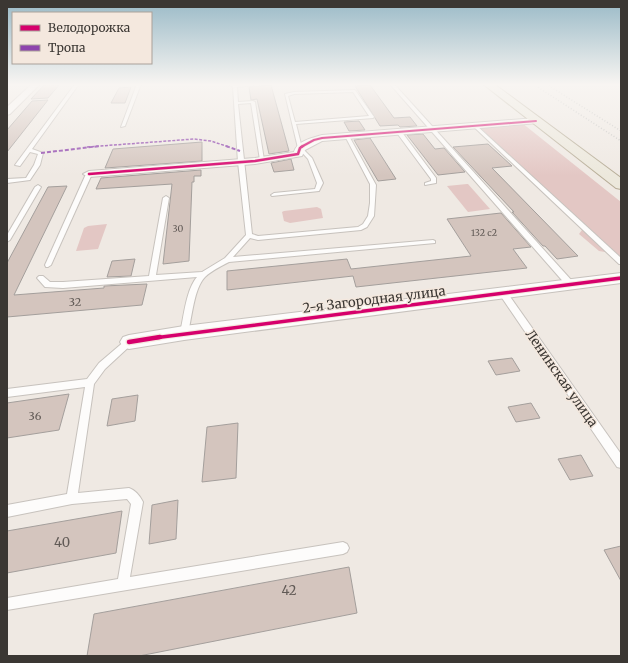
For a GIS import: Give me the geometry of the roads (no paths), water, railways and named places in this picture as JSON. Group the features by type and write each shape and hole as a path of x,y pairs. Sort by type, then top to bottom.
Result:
{"main road":[{"path":"528,115 621,185"}],"street":[{"path":"89,174 262,160 298,154 300,148 314,140 347,136 536,121"},
{"name":"2-я Загородная улица","path":"129,342 184,333 621,278"}],"lane":[{"path":"18,165 54,115"},
{"path":"123,126 127,115"},
{"path":"184,333 191,297 196,283 203,274 227,260 250,235 237,115"},
{"path":"255,115 262,160"},
{"path":"274,195 317,190 320,183 310,158 300,148 292,115"},
{"path":"294,123 372,117 371,115"},
{"path":"420,115 570,284"},
{"path":"476,126 621,262"},
{"path":"399,132 434,179 434,182 427,184"},
{"path":"250,235 258,238 359,229 366,226 370,222 373,212 373,184 347,136"},
{"path":"7,180 28,179 37,165 41,153 29,150"},
{"path":"48,265 89,174"},
{"path":"7,240 38,187"},
{"path":"152,278 166,198"},
{"path":"227,260 434,242"},
{"path":"40,278 48,285 63,285 203,274"},
{"name":"Ленинская улица","path":"503,293 621,463"},
{"path":"72,499 90,383 102,366 129,342"},
{"path":"7,393 90,383"},
{"path":"7,511 72,499 129,493 137,502 123,585"},
{"path":"7,604 343,548"}],"railway":[{"path":"581,115 621,141"},
{"path":"595,115 621,131"}]}
